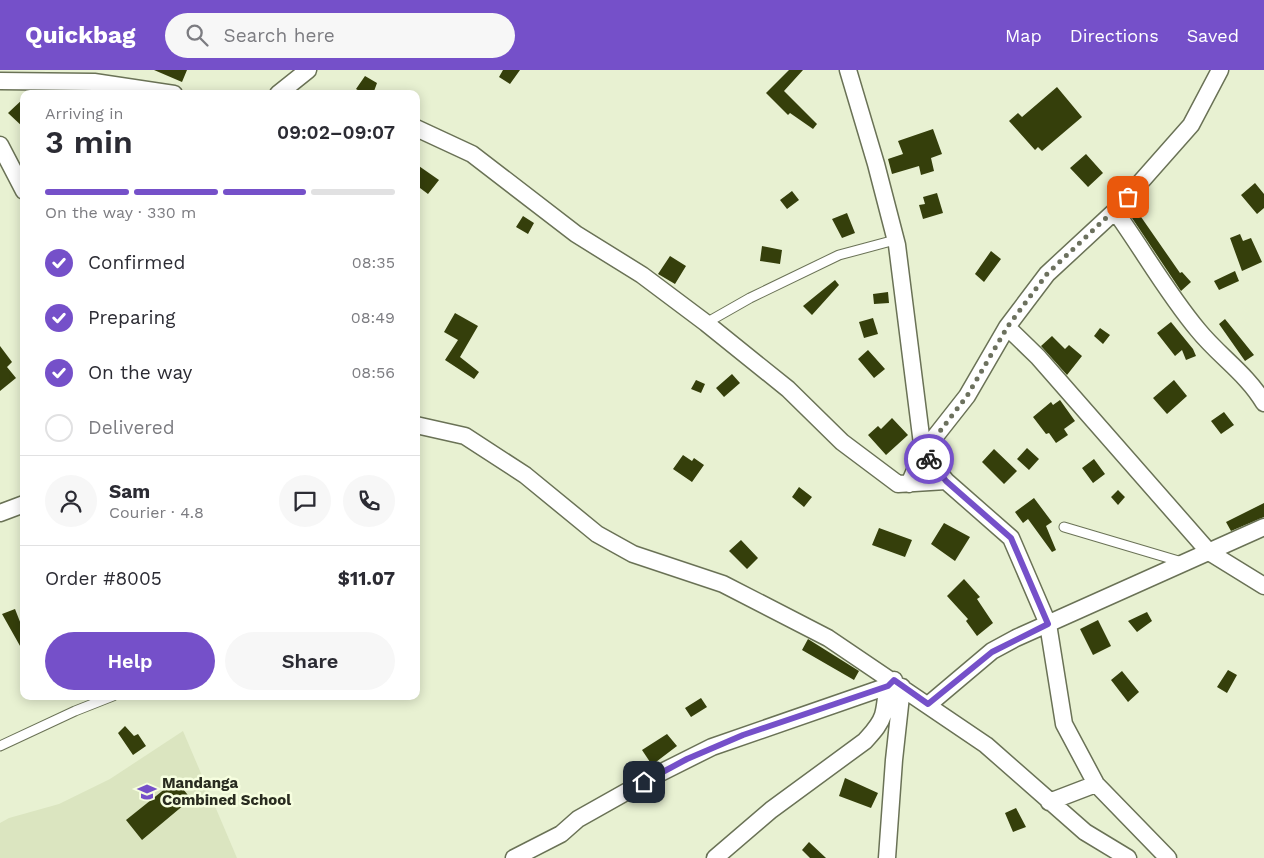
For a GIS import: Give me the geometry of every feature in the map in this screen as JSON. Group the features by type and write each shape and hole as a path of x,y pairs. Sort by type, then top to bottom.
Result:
{"street":[{"path":"283,90 308,70"},
{"path":"848,70 876,164 895,240 924,452 946,481 1011,538 1048,624 1064,724 1096,784 1168,858"},
{"path":"909,484 924,452 967,396 1008,326 1047,274 1115,211 1191,125 1220,70"},
{"path":"0,80 94,82 147,90"},
{"path":"420,130 472,154 576,234 642,275 706,323 788,389 842,442 898,484 946,481"},
{"path":"0,145 20,183"},
{"path":"1115,211 1188,318 1208,342 1254,386 1264,403"},
{"path":"1008,326 1038,357 1209,552 1264,586"},
{"path":"420,427 466,436 526,475 597,534 633,554 723,584 828,638 986,745 1018,771 1085,832 1128,858"},
{"path":"0,514 20,506"},
{"path":"928,704 992,652 1048,624 1264,527"},
{"path":"514,858 561,834 578,819 658,774 712,747 894,684"},
{"path":"715,858 770,810 864,741 876,729 894,684"},
{"path":"887,858 894,760 894,684"},
{"path":"1050,802 1096,784"}],"lane":[{"path":"706,323 750,298 786,283 832,258 895,240"},
{"path":"1064,527 1187,563"},
{"path":"0,746 74,711 103,700"}],"shaded area":[{"name":"Mandanga Combined School","path":"183,731 237,858 0,858 0,823 9,818 59,804 110,779"}],"building":[{"path":"154,70 187,70 182,82"},
{"path":"503,70 520,70 510,84 499,77"},
{"path":"789,70 803,70 784,91 817,124 813,129 790,113 788,115 766,93"},
{"path":"365,76 377,83 374,90 356,89"},
{"path":"1057,87 1082,117 1042,151 1038,147 1035,150 1009,121 1018,113 1022,117"},
{"path":"20,102 20,124 8,113"},
{"path":"933,129 942,154 931,158 934,171 921,175 919,166 892,174 888,159 903,154 898,141"},
{"path":"1086,154 1103,173 1088,187 1070,168"},
{"path":"420,167 439,180 428,194 420,188"},
{"path":"1255,183 1264,194 1264,208 1257,214 1241,195"},
{"path":"792,191 799,200 787,209 780,200"},
{"path":"937,193 943,213 923,219 919,205 925,204 923,197"},
{"path":"847,213 855,233 842,238 832,219"},
{"path":"1139,214 1180,273 1182,272 1191,282 1181,291 1132,218"},
{"path":"523,216 534,223 528,234 516,227"},
{"path":"1240,234 1243,241 1251,238 1262,262 1242,271 1230,238"},
{"path":"762,246 782,250 780,264 760,261"},
{"path":"991,251 1001,259 984,282 975,274"},
{"path":"670,256 686,266 675,284 658,274"},
{"path":"1235,271 1239,281 1219,290 1214,281"},
{"path":"835,280 839,285 812,315 803,306"},
{"path":"888,292 889,303 874,304 873,294"},
{"path":"455,313 478,326 460,357 479,372 474,379 445,360 458,340 444,332"},
{"path":"873,318 878,334 864,338 859,322"},
{"path":"1225,319 1254,355 1245,361 1219,324"},
{"path":"1171,322 1193,349 1196,356 1186,360 1182,350 1175,356 1157,333"},
{"path":"1100,328 1110,335 1103,344 1094,336"},
{"path":"1052,336 1065,349 1069,345 1082,356 1067,375 1041,346"},
{"path":"0,346 12,362 7,367 16,378 0,391"},
{"path":"868,350 885,369 874,378 858,359"},
{"path":"732,374 740,383 724,397 716,388"},
{"path":"696,380 705,384 701,393 691,389"},
{"path":"1174,380 1187,396 1167,414 1153,398"},
{"path":"1060,400 1075,421 1064,429 1068,435 1056,443 1049,433 1046,434 1033,417 1051,402 1053,405"},
{"path":"1224,412 1234,425 1221,434 1211,421"},
{"path":"892,418 908,435 886,455 868,435 878,426 881,429"},
{"path":"1027,448 1039,459 1029,470 1017,459"},
{"path":"994,449 1017,471 1004,484 982,462"},
{"path":"683,455 692,461 694,458 704,465 692,482 673,469"},
{"path":"1094,459 1105,474 1093,483 1082,468"},
{"path":"799,487 812,497 804,507 792,497"},
{"path":"1118,490 1125,497 1118,505 1111,497"},
{"path":"1034,498 1052,522 1046,526 1056,550 1052,552 1028,519 1023,523 1015,512"},
{"path":"1264,503 1264,517 1231,531 1226,522"},
{"path":"944,523 970,537 955,561 931,544"},
{"path":"879,528 912,540 905,557 872,545"},
{"path":"741,540 758,558 747,569 729,551"},
{"path":"964,579 980,597 977,599 993,623 977,636 966,621 968,619 947,596"},
{"path":"15,609 20,622 20,646 2,614"},
{"path":"1147,612 1152,621 1137,632 1128,621"},
{"path":"1098,620 1111,646 1093,655 1080,629"},
{"path":"808,639 859,671 854,680 802,650"},
{"path":"1228,670 1237,675 1227,693 1217,687"},
{"path":"1122,671 1139,692 1128,702 1111,680"},
{"path":"701,698 707,707 691,717 685,708"},
{"path":"125,726 134,736 138,734 146,746 133,755 118,733"},
{"path":"667,734 677,746 652,765 642,750"},
{"path":"845,778 878,793 871,808 839,796"},
{"path":"176,780 191,799 142,840 126,820"},
{"path":"1016,808 1026,827 1013,832 1005,813"},
{"path":"809,842 826,858 810,858 802,850"}],"way so far":[{"path":"929,459 924,452 967,396 1008,326 1047,274 1128,197"}],"place":[{"name":"Mandanga Combined School","path":"147,792"}],"route":[{"path":"644,782 712,747 888,686 894,680 928,704 992,652 1016,638 1048,624 1011,538 946,481 929,459"}]}
